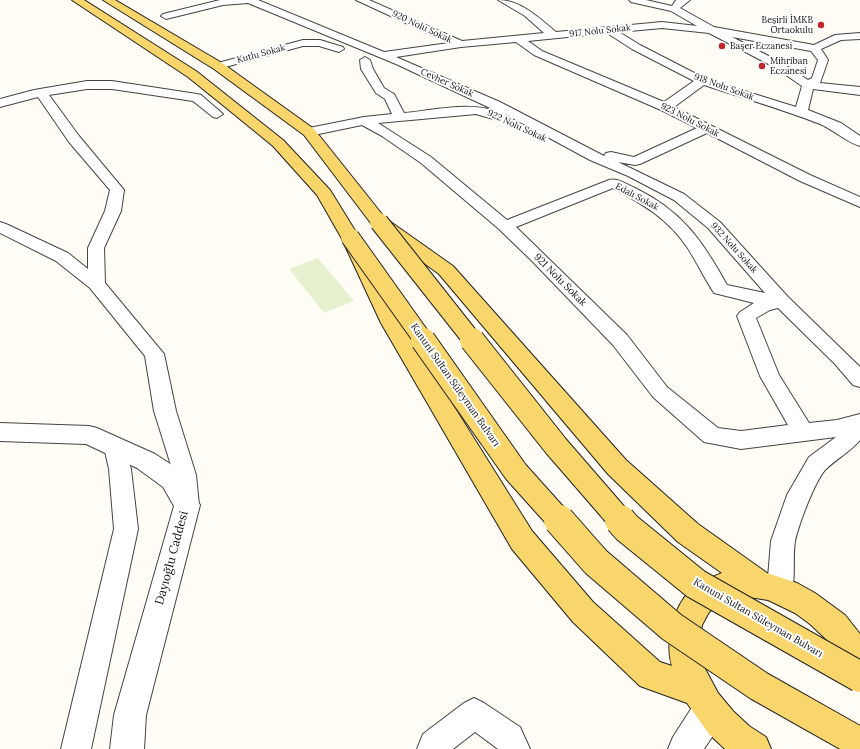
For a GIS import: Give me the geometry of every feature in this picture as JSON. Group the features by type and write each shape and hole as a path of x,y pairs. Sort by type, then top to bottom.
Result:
{"main road":[{"name":"Kanuni Sultan Süleyman Bulvarı","path":"108,0 218,66 309,132 556,446 627,528 696,584 860,677"},
{"path":"121,0 144,22"},
{"name":"Kanuni Sultan Süleyman Bulvarı","path":"71,2 118,27 192,74 278,143 324,193 350,237 516,472 596,562 672,627 759,686 860,742"},
{"path":"379,222 446,270 617,467 688,533 770,587 799,598 847,629 849,643 860,663"},
{"path":"350,237 391,323 522,540 583,612 651,675 703,700"},
{"path":"754,749 726,729 703,700 689,669 685,650 686,631 690,615 699,602 711,592 726,586 742,583 770,587"},
{"path":"853,749 860,742"}],"street":[{"name":"Cevher Sokak","path":"166,16 223,2 249,0 384,55 496,105 595,157"},
{"name":"920 Nolu Sokak","path":"361,0 461,44"},
{"path":"634,0 674,9 697,20 711,30 778,65 808,85 860,91"},
{"path":"674,9 679,2 685,0"},
{"path":"507,2 523,1"},
{"path":"507,2 528,14 553,35"},
{"name":"917 Nolu Sokak","path":"384,55 461,44 662,24 711,30 815,48"},
{"name":"918 Nolu Sokak","path":"609,30 636,47 702,81 801,112 836,126 860,142"},
{"path":"801,112 808,85 817,80 823,60 815,48 839,37 860,36"},
{"name":"923 Nolu Sokak","path":"519,39 538,53 665,107 805,178 860,202"},
{"name":"Kutlu Sokak","path":"218,66 303,43 320,43 351,53 365,60"},
{"path":"384,55 365,60 367,69 380,90 390,97 399,117"},
{"path":"665,107 702,81"},
{"path":"0,103 41,93 86,85 112,85 197,98 217,114"},
{"path":"41,93 74,140 117,190 113,212 96,248 96,284"},
{"name":"922 Nolu Sokak","path":"364,121 476,110 489,112 566,151 581,156 595,157"},
{"path":"309,132 364,121"},
{"name":"921 Nolu Sokak","path":"364,121 387,133 426,160 505,226 620,340 660,392 712,436 741,440 804,433 837,428 860,422"},
{"path":"595,157 612,156 634,161 706,128"},
{"name":"932 Nolu Sokak","path":"595,157 633,173 680,197 714,224 782,301 842,359 860,380"},
{"name":"Edalı Sokak","path":"505,226 614,183 663,210 689,237 720,289 745,296 782,301"},
{"path":"0,227 62,256 96,284 154,354 165,411 185,475 187,505"},
{"path":"782,301 764,305 746,316 770,376 804,433"},
{"path":"770,587 798,495 817,464 844,443 860,425"},
{"name":"Dayıoğlu Caddesi","path":"0,432 88,435 146,461 172,479 187,505 130,715 127,749"},
{"path":"76,749 126,529 120,469 115,447"},
{"path":"685,749 703,700"},
{"path":"432,749 434,745 474,713 509,738 515,749"}],"green space":[{"path":"318,258 354,301 324,313 289,269"}],"place":[{"name":"Beşirli İMKB Ortaokulu","path":"821,25"},
{"name":"Başer Eczanesi","path":"722,46"},
{"name":"Mihriban Eczanesi","path":"762,66"}]}
